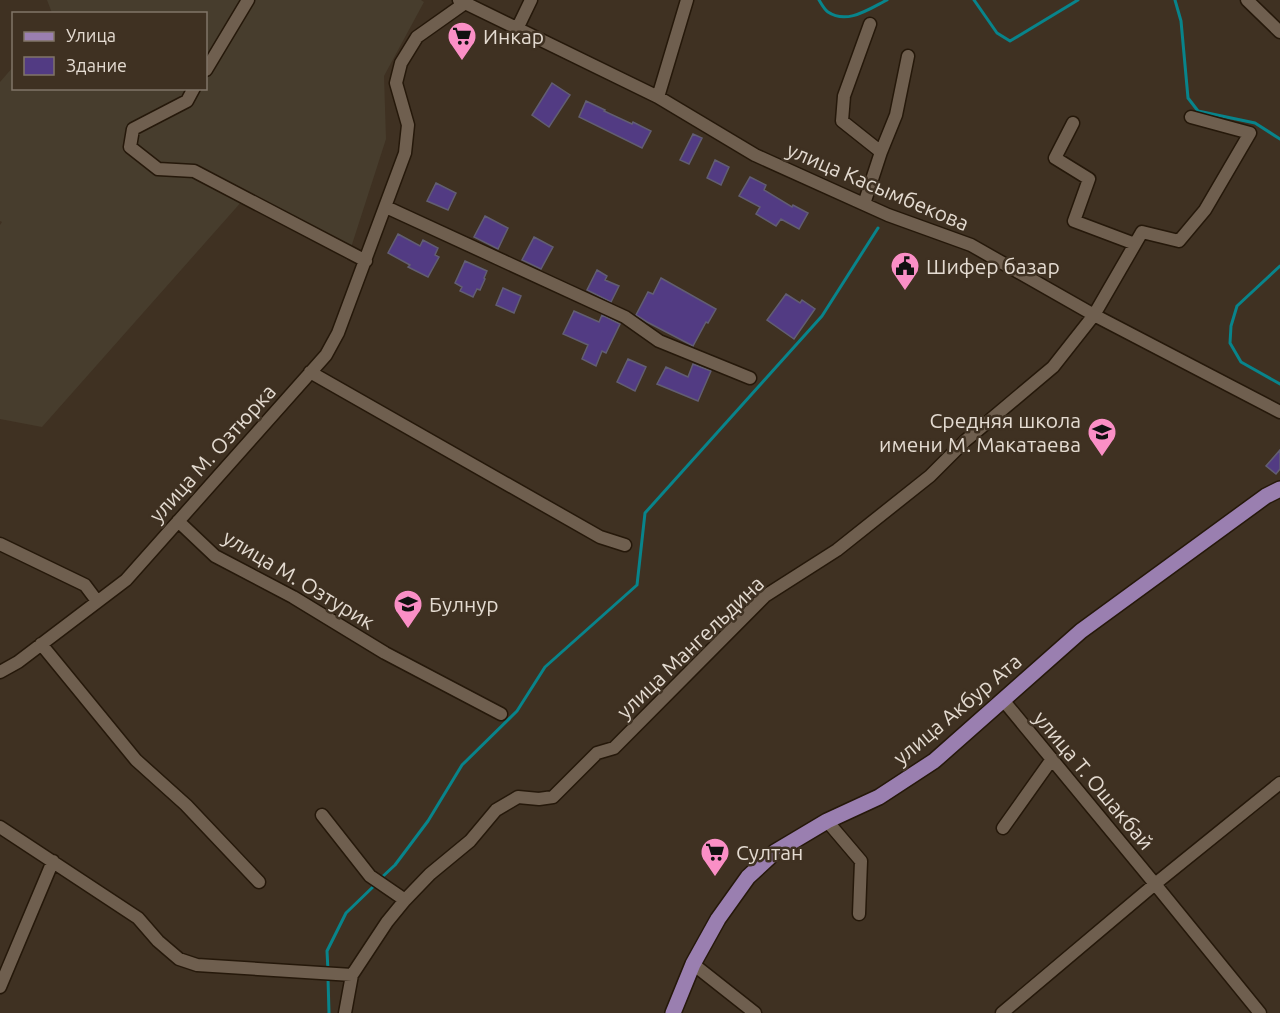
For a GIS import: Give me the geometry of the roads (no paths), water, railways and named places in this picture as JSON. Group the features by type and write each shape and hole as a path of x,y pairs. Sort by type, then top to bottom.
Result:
{"main road":[{"name":"улица Акбур Ата","path":"673,1013 693,964 718,919 748,878 775,852 827,821 879,797 934,761 1081,631 1266,496 1280,489"}],"street":[{"path":"207,68 248,0"},
{"path":"517,29 531,0"},
{"path":"658,98 687,0"},
{"path":"1247,0 1280,32"},
{"name":"улица Касымбекова","path":"462,1 658,98 755,155 888,215 971,245 1094,315 1280,412"},
{"name":"улица М. Озтюрка","path":"0,672 18,662 126,580 326,355 338,333 405,153 408,125 396,83 401,63 417,37 462,1"},
{"path":"870,24 844,96 842,121 881,152"},
{"path":"864,204 896,115 908,56"},
{"path":"193,90 187,101 134,129 130,147 158,169 194,171 366,261"},
{"path":"1073,123 1055,158 1089,179 1074,221 1135,244 1142,232 1179,241 1205,210 1250,133 1191,117"},
{"path":"386,207 625,317 659,341 750,378"},
{"name":"улица Мангельдина","path":"345,1013 351,975 387,922 430,874 470,841 495,810 518,797 539,799 553,797 597,753 614,748 765,596 837,550 930,476 965,441 1053,367 1094,315 1135,244"},
{"path":"310,372 600,537 625,545"},
{"name":"улица М. Озтурик","path":"178,521 215,556 293,597 385,653 501,714"},
{"path":"0,544 86,585 98,602"},
{"path":"41,644 136,760 186,805 259,882"},
{"name":"улица Т. Ошакбай","path":"1003,700 1260,1013"},
{"path":"1003,828 1052,759"},
{"path":"1002,1013 1155,884 1280,783"},
{"path":"322,815 370,876 405,900"},
{"path":"827,821 861,861 859,914"},
{"path":"0,827 138,918 158,941 179,959 197,965 351,975"},
{"path":"0,987 53,861"},
{"path":"693,964 755,1013"}],"waterway":[{"path":"819,0 828,12 843,17 858,14 887,0"},
{"path":"974,0 997,33 1010,41 1078,0"},
{"path":"1175,0 1181,21 1188,98 1198,111 1255,123 1280,139"},
{"path":"380,879 395,865 428,821 462,765 517,711 545,667 637,585 645,513 822,316 878,228"},
{"path":"1280,266 1237,306 1231,326 1230,343 1241,362 1280,384"},
{"path":"328,971 327,951 346,913 376,884"},
{"path":"328,978 329,1013"}],"place":[{"name":"Инкар","path":"462,62"},
{"name":"Шифер базар","path":"905,292"},
{"name":"Средняя школа имени М. Макатаева","path":"1102,458"},
{"name":"Булнур","path":"408,630"},
{"name":"Султан","path":"715,878"}]}
